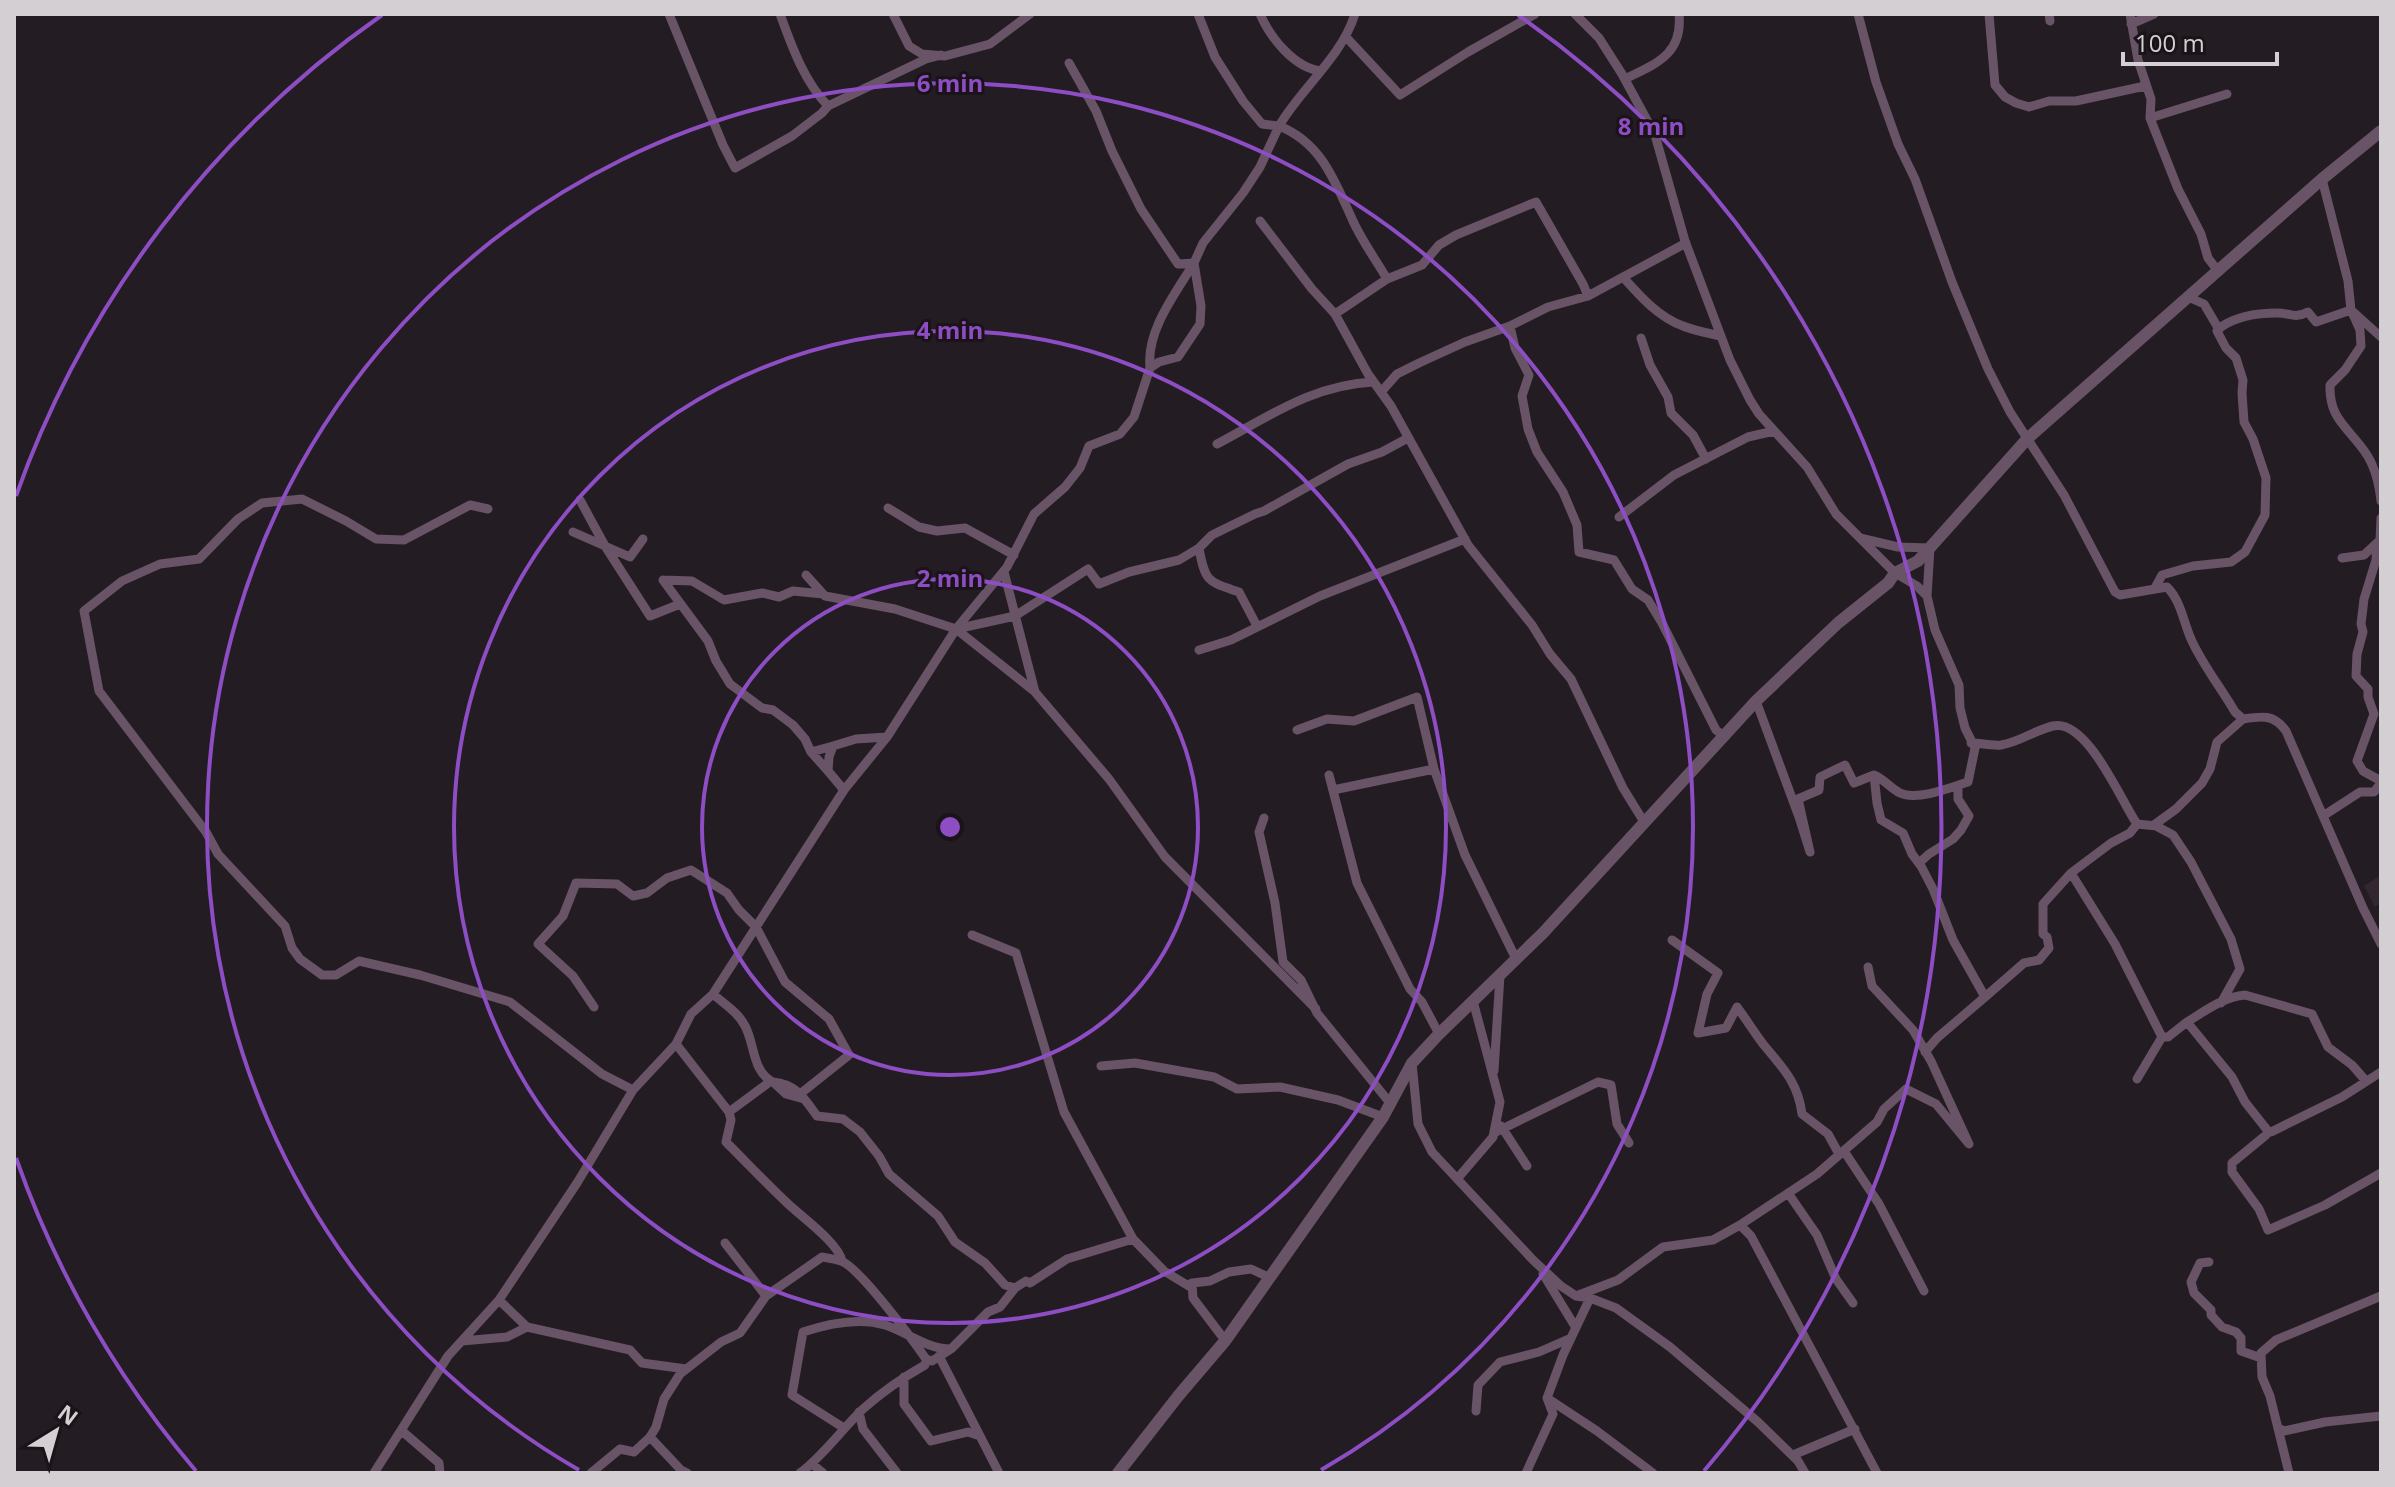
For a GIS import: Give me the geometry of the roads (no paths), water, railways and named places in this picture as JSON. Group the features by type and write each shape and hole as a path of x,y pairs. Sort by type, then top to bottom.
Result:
{"street":[{"path":"669,14 735,168 792,136 828,106 926,59 990,44 1030,14"},
{"path":"780,14 806,76 815,93 828,106"},
{"path":"893,14 909,46 922,54 941,55"},
{"path":"1198,14 1215,57 1262,124 1279,126 1296,133 1308,142 1323,162 1339,188 1353,222 1387,279"},
{"path":"1260,14 1291,57 1310,70 1321,71"},
{"path":"374,1473 448,1356 499,1300 577,1183 633,1090 676,1044 691,1014 713,994 844,790 887,737 956,629 1004,572 1034,514 1065,487 1080,468 1089,446 1120,434 1134,417 1150,368 1148,353 1154,332 1203,243 1243,193 1260,167 1286,114 1346,37 1355,14"},
{"path":"1346,37 1400,95 1535,14"},
{"path":"1575,14 1599,38 1655,135 1686,243 1730,360 1750,400 1807,467 1831,508 1895,573 1927,596"},
{"path":"1625,79 1664,60 1678,32 1679,14"},
{"path":"1858,14 1876,82 1898,144 1915,179 1973,335 2010,412 2064,495 2115,592 2120,595 2167,587 2174,594 2191,640 2235,712 2243,719"},
{"path":"1989,14 1995,85 2005,97 2016,103 2029,107 2049,101 2076,101 2145,86"},
{"path":"2154,14 2131,19 2145,86 2151,99 2150,118 2178,189 2201,234 2208,258 2218,271"},
{"path":"1069,63 1096,111 1141,209 1178,264 1194,263"},
{"path":"2150,118 2227,94"},
{"path":"1118,1473 1225,1341 1383,1117 1412,1063 1439,1034 1543,933 1756,701 1838,623 1888,583 1895,573 1918,561 2028,438 2322,179 2381,131"},
{"path":"2322,179 2348,281 2351,310 2360,330 2361,346 2345,370 2330,385 2330,400 2334,413 2366,453 2379,480 2381,501"},
{"path":"1335,314 1387,279 1422,265 1439,245 1456,235 1536,202 1588,296"},
{"path":"1260,221 1335,314 1391,406 1465,539 1571,679 1623,788 1644,822"},
{"path":"1381,392 1397,374 1419,363 1548,307 1588,296 1686,243"},
{"path":"1150,368 1178,357 1200,324 1201,306 1194,263"},
{"path":"1623,277 1644,301 1661,314 1681,326 1721,336"},
{"path":"2188,297 2204,304 2217,326 2221,327"},
{"path":"2155,588 2162,575 2193,566 2231,562 2245,552 2265,515 2266,478 2244,422 2243,380 2236,358 2226,348 2217,331 2243,316 2275,313 2297,317 2308,312 2316,322 2351,310"},
{"path":"2351,310 2381,337"},
{"path":"1510,326 1515,348 1529,375 1522,396 1528,429 1537,452 1563,492 1577,525 1579,552 1614,560 1632,589 1648,600 1716,730 1725,737"},
{"path":"1641,338 1650,365 1668,397 1671,413 1693,435 1706,459"},
{"path":"1217,444 1309,394 1348,383 1374,382"},
{"path":"1619,517 1674,475 1748,437 1774,431"},
{"path":"956,629 1015,616 1088,569 1099,584 1129,572 1179,560 1199,548 1212,535 1264,511 1348,464 1382,452 1408,438"},
{"path":"488,509 470,505 404,540 376,539 302,499 262,503 238,519 199,559 160,564 122,581 84,611 99,691 206,832 218,854 285,926 292,948 300,959 322,975 336,975 359,961 420,975 510,1002 602,1074 633,1090"},
{"path":"580,500 650,616 680,604"},
{"path":"888,508 919,527 937,531 965,528 1014,555"},
{"path":"2342,558 2364,555 2380,540 2381,518"},
{"path":"573,532 630,557 643,539"},
{"path":"1860,538 1898,547 1930,548"},
{"path":"1199,650 1231,640 1320,596 1465,539"},
{"path":"2323,816 2360,792 2374,792 2381,784 2363,771 2357,761 2374,714 2368,689 2356,676 2357,654 2363,632 2364,599 2376,560 2377,543"},
{"path":"1199,548 1207,577 1217,586 1239,592 1257,626"},
{"path":"1756,701 1810,852 1798,799 1819,790 1820,777 1845,765 1854,783 1874,775 1901,794 1949,790 1968,782 1975,748 1960,708 1959,685 1935,630 1927,596 1930,548"},
{"path":"1004,572 1035,692"},
{"path":"806,575 823,594"},
{"path":"844,790 811,752 793,725 773,710 762,708 730,684 708,641 663,580 692,581 724,600 762,593 779,597 793,591 823,594 895,609 956,629 1035,692 1109,779 1165,857 1316,1009 1390,1103"},
{"path":"1297,730 1327,719 1354,721 1417,697 1434,769 1465,855 1516,959"},
{"path":"2157,826 2154,825 2176,809 2202,783 2210,769 2217,742 2243,719 2268,716 2279,722 2286,731 2381,944"},
{"path":"1971,743 1998,746 2055,725 2066,725 2079,734 2092,751 2137,824"},
{"path":"811,752 856,739 887,737"},
{"path":"828,771 833,746"},
{"path":"1333,790 1434,769"},
{"path":"1329,775 1357,883 1410,989 1422,1002 1439,1034"},
{"path":"1874,775 1881,820 1903,833 1933,889 1953,940 1985,997"},
{"path":"1919,863 1953,839 1969,816 1958,799 1958,786"},
{"path":"1264,818 1259,832 1275,903 1283,962 1301,980 1316,1009"},
{"path":"2137,824 2157,826 2173,835 2208,892 2214,911 2231,939 2240,969 2221,1003"},
{"path":"1925,1052 2024,963 2039,960 2049,948 2047,937 2043,934 2043,904 2071,873 2130,833 2137,824"},
{"path":"594,1007 573,976 538,944 563,916 576,883 617,884 633,896 647,893 667,878 691,870 727,893 756,927 785,982 829,1019 849,1055 802,1096"},
{"path":"2071,873 2115,944 2162,1037"},
{"path":"972,935 1016,953 1064,1112 1133,1239 1164,1271 1192,1288"},
{"path":"1672,940 1718,973 1707,994 1698,1033 1726,1028 1737,1007 1763,1044 1783,1065 1800,1100 1802,1114 1828,1134 1879,1204 1924,1291"},
{"path":"1576,1296 1618,1280 1663,1247 1713,1240 1740,1225 1817,1174 1877,1122 1884,1109 1906,1089 1936,1104 1969,1144 1913,1030 1872,986 1868,967"},
{"path":"1494,1079 1500,975"},
{"path":"713,994 746,1027 753,1054 767,1080 786,1094 802,1096 817,1116 843,1119 860,1132 889,1174 938,1216 955,1242 985,1263 1005,1285 1015,1288"},
{"path":"2162,1037 2168,1037 2221,1003 2245,995 2312,1014 2328,1047 2352,1065 2366,1081"},
{"path":"1457,1179 1498,1127 1500,1102 1473,1001"},
{"path":"2187,1022 2232,1077 2245,1102 2268,1131"},
{"path":"2137,1079 2162,1037"},
{"path":"676,1044 729,1112 731,1120 726,1142 835,1246 842,1261"},
{"path":"1101,1066 1135,1063 1214,1077 1237,1089 1280,1087 1338,1100 1383,1117"},
{"path":"1412,1063 1415,1105 1423,1137 1432,1152 1537,1264 1576,1296 1616,1308 1670,1347 1793,1455 1805,1473"},
{"path":"2268,1131 2289,1125 2381,1072"},
{"path":"729,1112 772,1082"},
{"path":"1498,1127 1598,1082 1611,1085 1617,1124 1629,1143"},
{"path":"1498,1127 1527,1166"},
{"path":"2268,1131 2232,1163 2232,1172 2259,1209 2268,1230 2325,1205 2381,1173"},
{"path":"1788,1193 1817,1235 1836,1279 1853,1303"},
{"path":"1740,1225 1751,1236 1877,1473"},
{"path":"591,1473 620,1449 634,1452 650,1437 673,1383 686,1369 721,1342 740,1333 766,1296 822,1257 842,1261 855,1271 926,1359 932,1361 951,1349 988,1312 1000,1307 1015,1288 1026,1281 1030,1283 1067,1259 1133,1239"},
{"path":"725,1243 766,1296"},
{"path":"2209,1262 2200,1263 2191,1282 2194,1293 2222,1327 2236,1332 2241,1338 2241,1351 2261,1358"},
{"path":"1537,1264 1574,1333"},
{"path":"1221,1335 1193,1298 1192,1283 1251,1269 1264,1275"},
{"path":"2289,1473 2270,1396 2262,1377 2261,1353 2276,1340 2381,1296"},
{"path":"1526,1473 1553,1414 1547,1398 1590,1298"},
{"path":"499,1300 527,1327 630,1350 642,1363 686,1369"},
{"path":"844,1428 792,1395 803,1332 825,1324 864,1322 884,1325 940,1349 951,1349"},
{"path":"462,1341 507,1337 527,1327"},
{"path":"1476,1411 1478,1385 1500,1362 1539,1352 1574,1333"},
{"path":"939,1356 999,1473"},
{"path":"800,1473 859,1412 904,1377 925,1365 926,1359"},
{"path":"904,1377 904,1404 931,1441 968,1432 980,1436"},
{"path":"1547,1398 1653,1473"},
{"path":"859,1412 863,1429 897,1473"},
{"path":"2278,1428 2284,1431 2325,1422 2381,1416"},
{"path":"1793,1455 1855,1429"},
{"path":"402,1431 439,1463 440,1473"},
{"path":"650,1437 687,1473"},
{"path":"812,1464 823,1473"}]}
